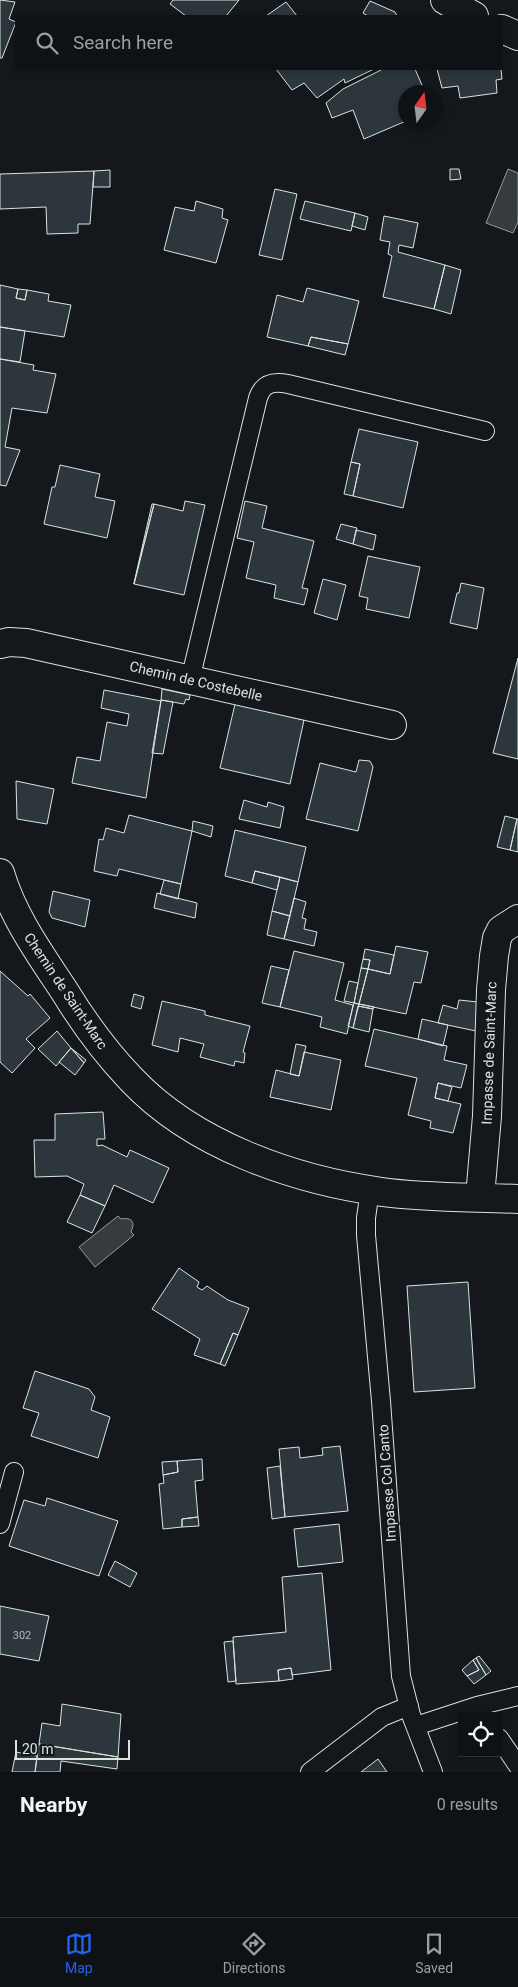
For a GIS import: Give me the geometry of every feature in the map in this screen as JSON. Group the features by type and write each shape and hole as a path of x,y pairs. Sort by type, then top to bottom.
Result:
{"street":[{"path":"444,0 472,15"},
{"path":"503,29 518,36"},
{"name":"Chemin de Costebelle","path":"0,644 9,642 26,643 392,725"},
{"name":"Chemin de Saint-Marc","path":"0,873 13,908 36,949 97,1040 132,1080 188,1125 219,1143 287,1170 338,1184 383,1192 518,1199"},
{"name":"Impasse de Saint-Marc","path":"480,1198 487,1116 491,990 497,938 501,930 518,918"}],"lane":[{"path":"190,680 262,388 269,383 288,384 485,431"},
{"name":"Impasse Col Canto","path":"370,1190 366,1218 366,1236 402,1676 409,1706 433,1772"},
{"path":"0,1524 14,1472"},
{"path":"416,1726 481,1711 518,1696"},
{"path":"310,1772 382,1717 409,1706"},
{"path":"503,1744 518,1766"}],"shaded area":[{"path":"508,169 518,173 518,222 513,233 486,223"},
{"path":"118,1216 121,1219 132,1221 131,1232 134,1235 95,1267 79,1247"}],"building":[{"path":"0,0 15,2 9,19 15,22 15,25 2,58 0,58"},
{"path":"173,0 239,0 227,15 185,15 170,4"},
{"path":"370,1 395,12 396,15 366,15 363,13"},
{"path":"286,2 296,15 267,15"},
{"path":"277,70 372,70 345,83 344,79 317,98 304,83 292,90"},
{"path":"381,70 415,70 422,85 398,85 398,124 364,139 353,110 332,118 326,103 343,89"},
{"path":"437,70 501,70 502,79 496,80 497,93 460,98 458,86 443,88"},
{"path":"450,169 459,169 461,179 450,180"},
{"path":"110,170 110,187 93,187 94,171"},
{"path":"94,171 90,224 78,224 78,233 47,234 46,207 0,209 0,174"},
{"path":"275,189 297,194 282,260 259,255"},
{"path":"196,201 223,209 222,218 228,220 216,263 164,250 175,207 194,211"},
{"path":"305,201 355,213 351,231 300,219"},
{"path":"355,213 368,217 365,230 352,226"},
{"path":"384,216 418,223 413,248 399,245 398,252 445,265 434,309 383,297 392,256 388,254 390,242 380,240"},
{"path":"445,265 461,270 451,314 434,309"},
{"path":"0,285 18,289 16,298 25,300 27,290 49,294 48,301 71,305 64,337 0,327"},
{"path":"307,288 359,301 348,344 311,337 308,346 267,337 277,295 303,302"},
{"path":"18,289 27,290 25,300 16,298"},
{"path":"0,327 25,331 20,362 0,359"},
{"path":"311,337 348,344 345,355 308,346"},
{"path":"0,359 34,365 33,370 56,374 47,413 12,408 5,447 20,450 6,486 0,485"},
{"path":"359,429 418,442 403,508 353,496 360,464 351,462"},
{"path":"351,462 360,464 353,496 344,494"},
{"path":"60,465 100,474 95,497 115,501 107,538 44,524 52,487 55,487"},
{"path":"185,501 205,505 184,595 134,584 154,504 183,511"},
{"path":"245,501 267,506 262,528 314,541 302,588 308,589 304,605 274,598 276,585 246,578 254,542 237,538"},
{"path":"152,504 154,504 134,584 134,583"},
{"path":"341,524 357,528 353,544 336,539"},
{"path":"356,530 376,535 373,550 353,544"},
{"path":"368,556 420,567 409,618 366,609 368,598 359,596"},
{"path":"323,579 346,585 337,620 314,613"},
{"path":"461,583 484,588 477,629 450,623"},
{"path":"518,658 518,759 493,753"},
{"path":"162,689 190,695 189,700 186,699 184,704 161,700"},
{"path":"104,690 161,701 146,798 72,783 77,757 100,761 107,722 127,726 129,714 101,708"},
{"path":"161,700 173,702 163,754 152,753"},
{"path":"235,704 304,720 290,784 220,768"},
{"path":"359,760 370,761 373,767 358,831 306,819 320,763 356,772"},
{"path":"16,781 54,789 47,824 17,819"},
{"path":"244,800 267,807 268,802 284,807 280,828 239,819"},
{"path":"129,815 192,831 181,884 119,869 117,876 94,871 99,839 103,840 106,828 124,833"},
{"path":"505,816 517,819 510,850 497,847"},
{"path":"518,819 518,852 510,850"},
{"path":"193,821 213,826 211,837 192,831"},
{"path":"235,830 306,847 298,882 255,871 252,883 225,876"},
{"path":"255,871 280,877 277,890 252,883"},
{"path":"280,877 298,882 290,916 272,911"},
{"path":"164,880 181,884 178,899 160,894"},
{"path":"53,891 90,900 85,927 52,918 49,912"},
{"path":"157,893 197,903 195,918 154,908"},
{"path":"294,898 306,902 302,918 306,919 304,929 317,932 314,946 284,939"},
{"path":"272,911 290,916 284,939 267,935"},
{"path":"396,946 428,952 421,983 414,982 406,1014 359,1004 368,969 390,974"},
{"path":"365,949 394,955 390,974 368,969 370,960 363,959"},
{"path":"294,951 344,963 335,1000 353,1005 347,1034 320,1027 322,1017 280,1007"},
{"path":"363,959 370,960 368,969 361,968"},
{"path":"271,966 289,970 280,1007 262,1003"},
{"path":"361,968 368,969 359,1004 354,1003"},
{"path":"0,971 28,996 30,994 50,1018 26,1039 35,1048 12,1073 0,1062"},
{"path":"349,981 358,983 354,1003 344,1001"},
{"path":"134,994 144,997 141,1009 131,1006"},
{"path":"459,1000 478,1002 476,1031 438,1023 443,1005 457,1009"},
{"path":"162,1001 205,1011 205,1015 250,1026 243,1052 245,1053 244,1063 235,1061 234,1066 200,1057 204,1044 180,1038 178,1052 152,1045"},
{"path":"354,1003 359,1004 353,1028 348,1026"},
{"path":"359,1004 374,1007 373,1009 358,1006"},
{"path":"358,1006 373,1009 369,1032 353,1028"},
{"path":"422,1019 448,1025 443,1046 418,1039"},
{"path":"374,1029 447,1046 444,1060 467,1065 461,1088 438,1083 435,1098 461,1104 453,1133 430,1128 431,1121 408,1115 417,1078 365,1066"},
{"path":"57,1031 71,1048 56,1066 38,1049"},
{"path":"296,1044 306,1046 299,1076 290,1074"},
{"path":"71,1048 86,1060 84,1063"},
{"path":"71,1048 84,1063 75,1075 59,1062"},
{"path":"304,1052 341,1060 331,1110 270,1097 276,1070 299,1076"},
{"path":"438,1083 452,1087 448,1101 435,1098"},
{"path":"103,1112 105,1139 97,1139 97,1146 102,1145 127,1157 130,1150 169,1168 153,1203 114,1185 105,1206 80,1195 84,1184 67,1176 35,1177 34,1140 55,1140 55,1114"},
{"path":"80,1195 105,1206 92,1233 67,1222"},
{"path":"179,1268 199,1282 197,1287 202,1290 207,1286 228,1300 249,1308 238,1335 233,1333 220,1364 194,1355 200,1339 152,1309"},
{"path":"468,1282 475,1388 414,1392 407,1286"},
{"path":"233,1333 238,1335 225,1366 220,1364"},
{"path":"35,1371 89,1389 95,1397 91,1410 110,1417 98,1458 31,1436 39,1413 23,1408"},
{"path":"340,1446 348,1511 285,1517 279,1449 299,1447 300,1458 323,1455 322,1448"},
{"path":"202,1459 203,1480 195,1481 198,1517 182,1519 182,1527 163,1529 159,1484 164,1483 163,1475 178,1472 177,1461"},
{"path":"177,1461 178,1472 163,1475 162,1462"},
{"path":"280,1466 285,1517 272,1519 267,1468"},
{"path":"47,1498 118,1521 99,1576 9,1546 24,1500 45,1506"},
{"path":"198,1517 199,1526 182,1527 182,1519"},
{"path":"339,1524 343,1562 298,1567 294,1529"},
{"path":"115,1561 137,1573 130,1587 108,1575"},
{"path":"322,1573 331,1670 292,1675 291,1668 278,1670 279,1681 236,1684 233,1637 286,1632 282,1577"},
{"path":"0,1606 49,1616 39,1661 0,1654"},
{"path":"233,1641 236,1681 228,1682 224,1642"},
{"path":"479,1656 491,1671 486,1675 476,1658"},
{"path":"476,1658 486,1675 474,1684 467,1676 479,1670 473,1660"},
{"path":"473,1660 479,1670 467,1676 462,1670"},
{"path":"291,1668 293,1679 279,1681 278,1670"},
{"path":"62,1704 121,1714 118,1757 39,1744 42,1723 60,1726"},
{"path":"39,1744 118,1757 117,1769 61,1761 60,1772 35,1772"},
{"path":"16,1752 37,1756 35,1772 12,1772"},
{"path":"378,1759 387,1772 361,1772"}]}
